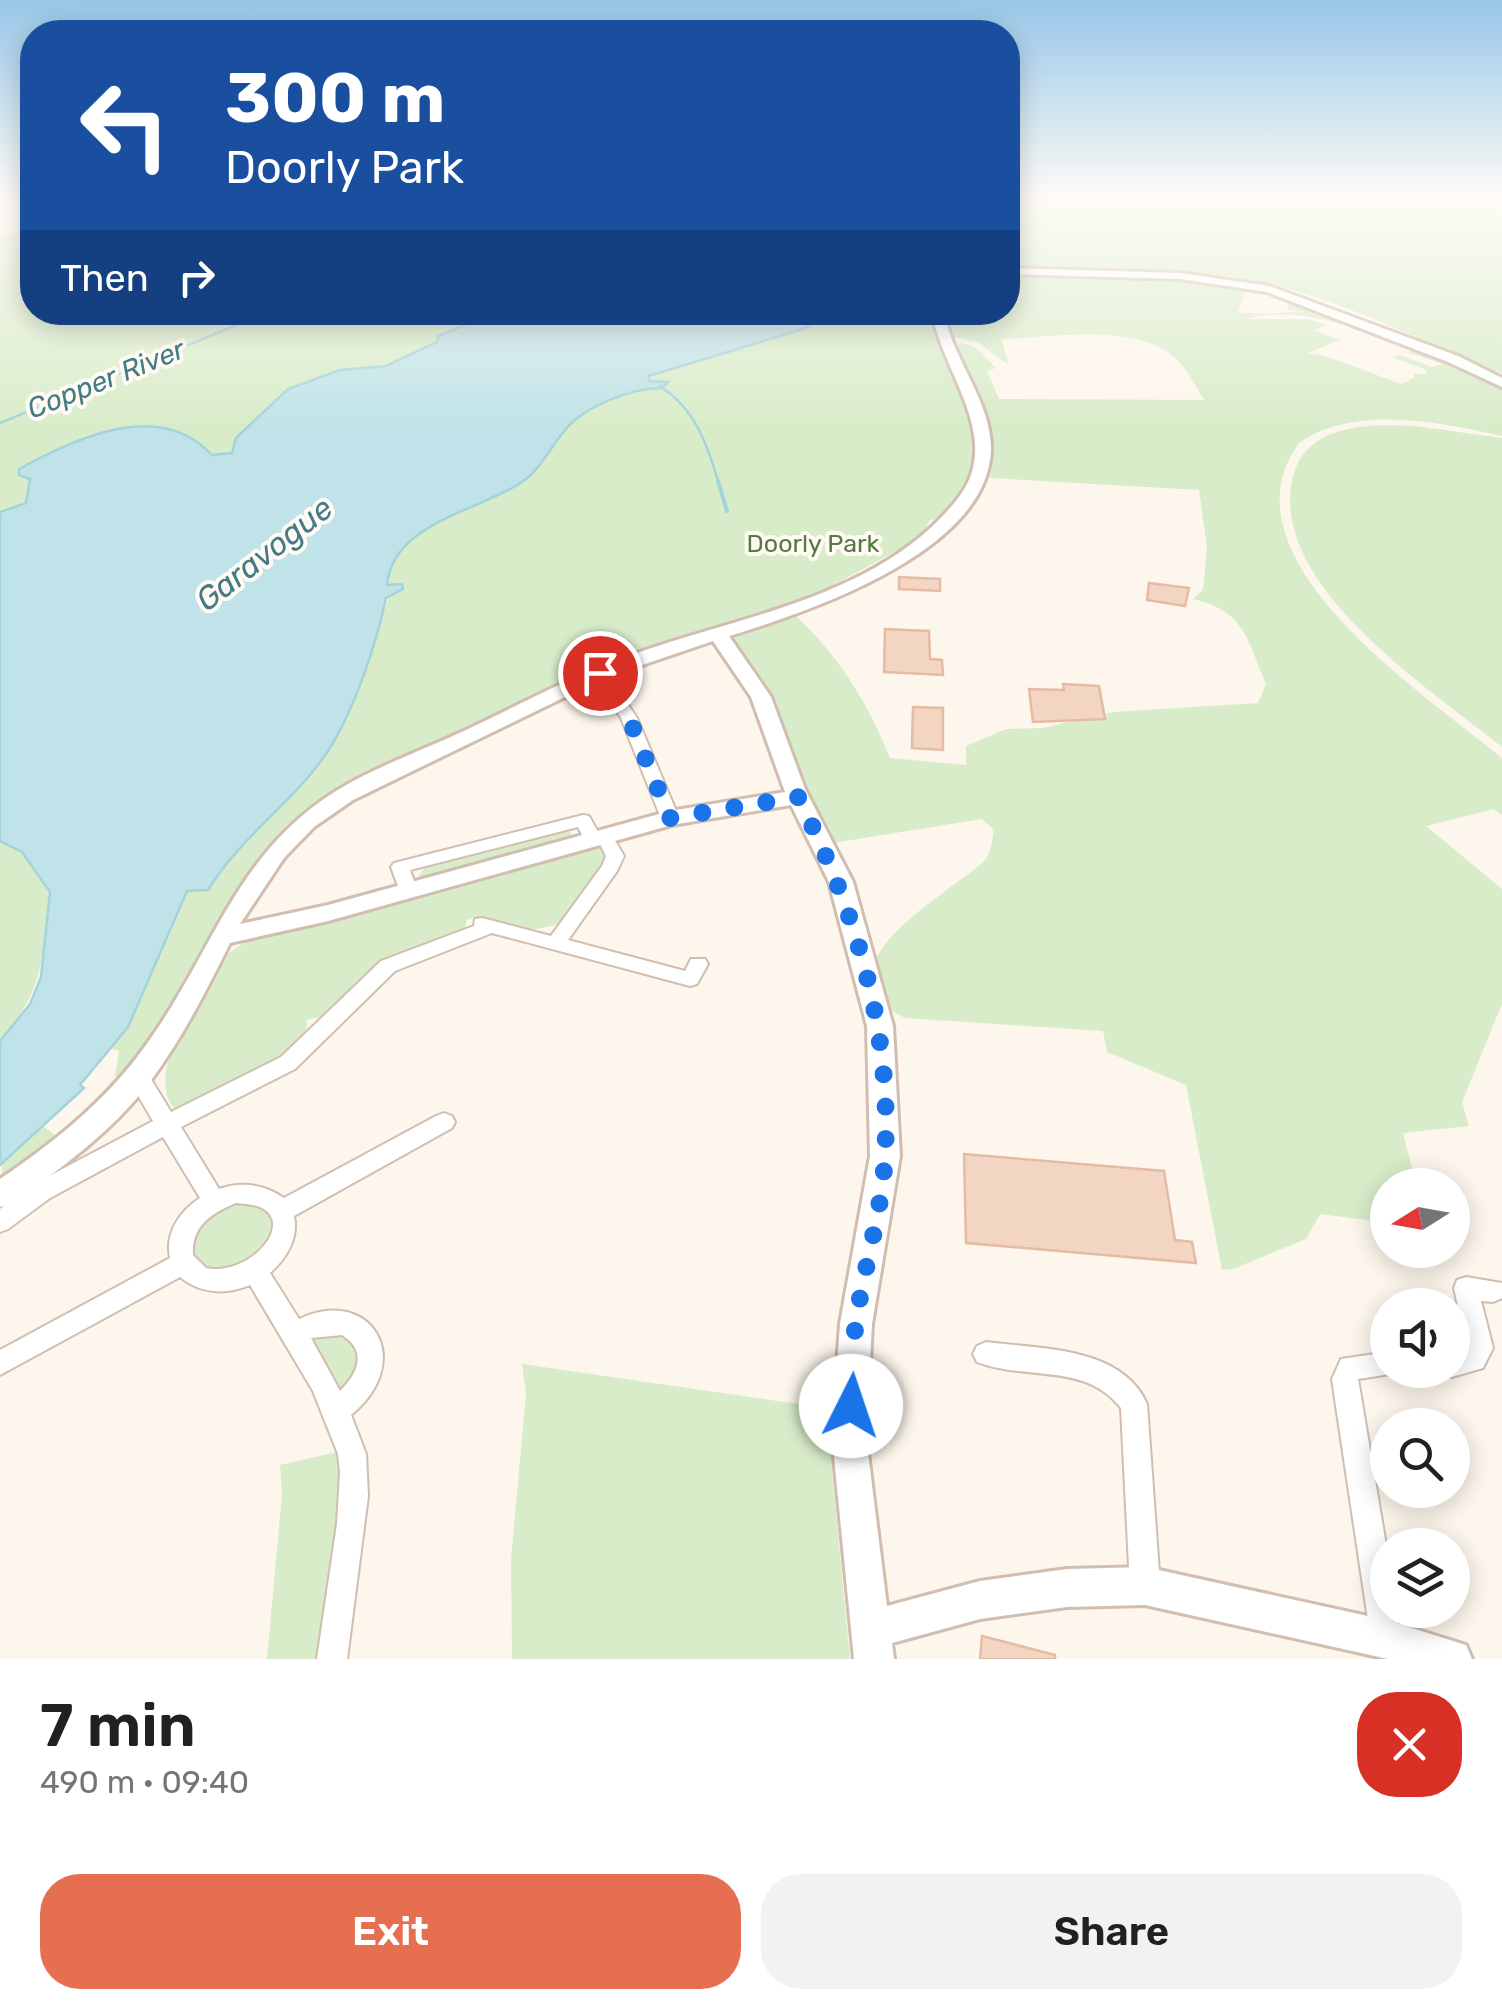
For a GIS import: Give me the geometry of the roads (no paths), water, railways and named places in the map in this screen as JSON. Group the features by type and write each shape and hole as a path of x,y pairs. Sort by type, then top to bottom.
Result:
{"street":[{"path":"1126,274 1180,276 1270,290 1402,338 1502,383"},
{"path":"0,1195 91,1124 138,1078 268,858 297,826 379,777 600,673 881,570 926,541 970,495 984,451 982,430 943,325"},
{"path":"717,633 761,696 798,797 840,882 880,1026 885,1156 856,1324 849,1437 874,1644 980,1600 1067,1588 1146,1586 1386,1639 1452,1659"},
{"path":"600,673 629,718 670,818"},
{"path":"221,937 281,925 670,818 798,797"},
{"path":"555,944 611,867 614,856 598,838"},
{"path":"0,1222 42,1191 288,1063 388,966 483,925 690,979 698,964"},
{"path":"138,1078 214,1201"},
{"path":"282,1210 444,1122"},
{"path":"255,1193 282,1210 286,1227 282,1243 255,1271 217,1282 196,1278 182,1264 178,1245 184,1228 214,1201 255,1193"},
{"path":"0,1363 182,1264"},
{"path":"255,1271 295,1334 353,1456 351,1513 332,1659"},
{"path":"1470,1288 1492,1291"},
{"path":"1470,1305 1480,1348 1470,1361"},
{"path":"295,1334 311,1325 346,1322 369,1340 374,1354 364,1387 334,1412"},
{"path":"986,1354 1097,1371 1126,1390 1134,1404 1146,1586"},
{"path":"1370,1366 1350,1368 1346,1379 1386,1639"}],"water":[{"name":"Garavogue","path":"464,325 811,325 649,376 649,381 668,382 662,388 624,395 585,412 566,429 529,477 440,521 404,547 392,564 387,585 402,584 403,589 386,598 365,672 333,743 208,890 187,891 128,1027 80,1085 84,1088 0,1165 0,1041 30,1004 41,977 50,892 22,852 0,841 0,512 26,503 30,479 19,475 19,469 92,436 143,426 168,429 191,438 212,455 232,453 236,438 288,389 340,370 386,366 437,342 438,336"}],"waterway":[{"name":"Copper River","path":"0,423 237,325"},
{"path":"660,386 691,417 705,442 718,481"},
{"path":"718,481 727,511"}],"park label":[{"name":"Doorly Park","path":"813,543"}]}
